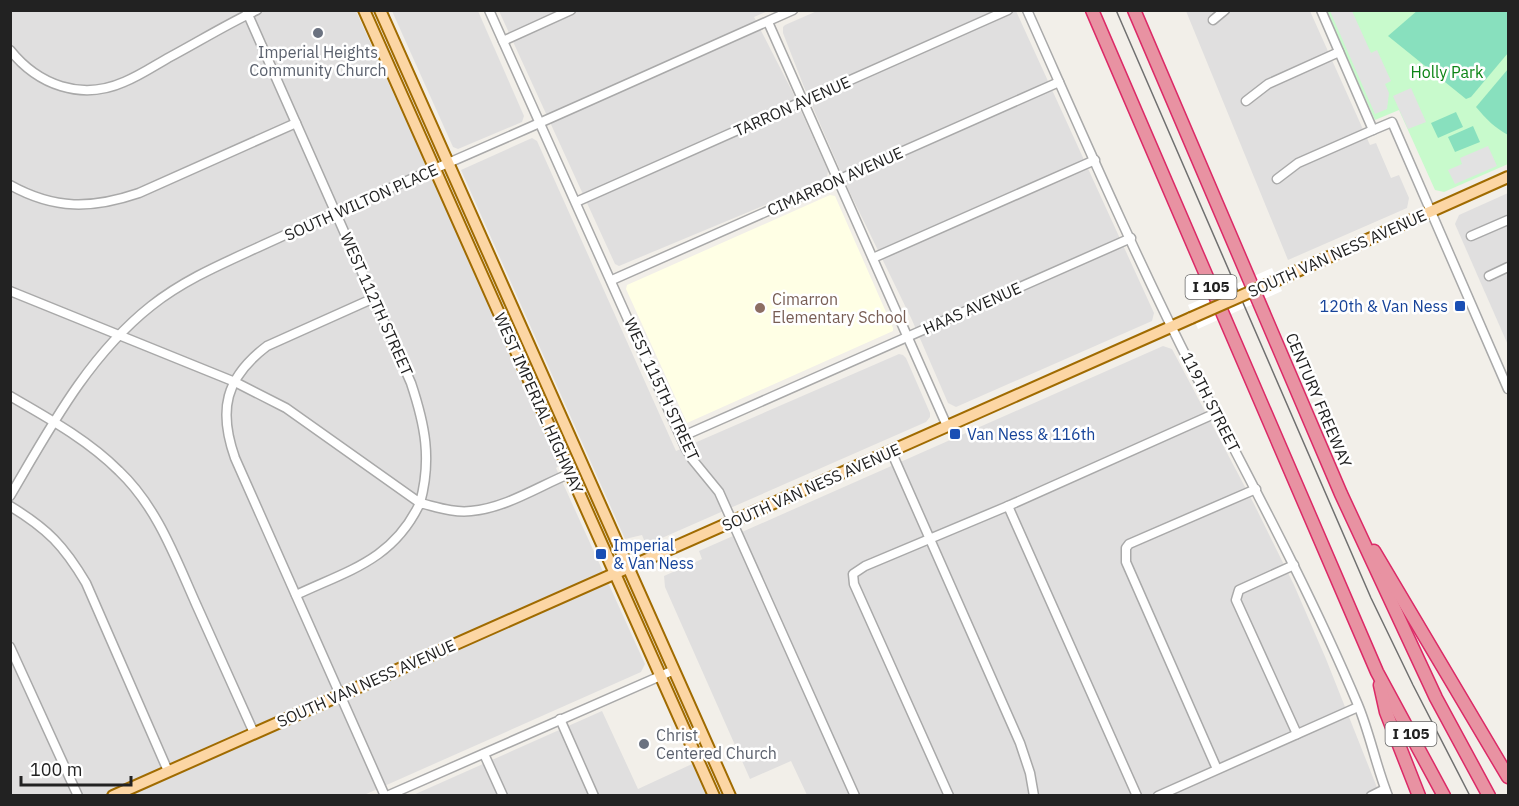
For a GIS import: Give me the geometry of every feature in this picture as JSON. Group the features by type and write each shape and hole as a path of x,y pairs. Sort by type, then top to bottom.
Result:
{"highway":[{"name":"I 105","path":"1092,10 1377,672 1444,795"},
{"name":"CENTURY FREEWAY","path":"1134,10 1341,494 1431,688 1489,795"},
{"path":"1341,494 1509,777"},
{"path":"1377,672 1386,712 1419,795"}],"main road":[{"name":"WEST IMPERIAL HIGHWAY","path":"364,10 714,795"},
{"name":"WEST IMPERIAL HIGHWAY","path":"380,10 730,795"},
{"name":"SOUTH VAN NESS AVENUE","path":"113,795 1509,177"}],"street":[{"path":"10,50 32,72 47,82 63,88 94,91 125,82 247,13 257,10"},
{"name":"WEST 115TH STREET","path":"489,10 681,437 692,459 719,492 855,795"},
{"path":"503,41 571,10"},
{"name":"SOUTH WILTON PLACE","path":"10,496 80,381 119,336 150,307 179,286 206,271 336,212 793,10"},
{"name":"TARRON AVENUE","path":"576,202 1008,10"},
{"name":"119TH STREET","path":"1027,10 1172,326 1294,565 1358,707 1387,792"},
{"path":"1213,20 1225,10"},
{"path":"1321,10 1373,130"},
{"name":"WEST 112TH STREET","path":"247,13 411,382 420,407 428,458 426,480 420,503"},
{"path":"768,21 947,426"},
{"path":"1246,101 1268,84 1339,52"},
{"name":"CIMARRON AVENUE","path":"612,280 1059,82"},
{"path":"1277,179 1298,163 1392,122 1509,389"},
{"path":"10,185 26,194 66,205 89,205 113,201 139,193 296,123"},
{"path":"873,258 1095,160"},
{"path":"1471,236 1509,220"},
{"name":"HAAS AVENUE","path":"681,437 1131,238"},
{"path":"1488,276 1509,267"},
{"path":"10,291 235,382 286,408 420,503 456,511 485,509 571,473"},
{"path":"374,298 267,346 244,367 235,382 227,399 225,418 227,436 235,458 386,795 406,792 560,719 674,669"},
{"path":"10,396 54,421 95,449 120,471 142,497 166,536 254,733"},
{"path":"949,795 854,584 854,574 865,566 1008,506 1216,412"},
{"path":"891,451 1020,743 1030,773 1034,795"},
{"path":"1217,769 1126,562 1126,548 1130,544 1256,489"},
{"path":"296,595 377,557 401,535 420,503"},
{"path":"10,506 33,520 70,556 86,583 168,771"},
{"path":"1008,506 1137,795"},
{"path":"1294,565 1245,586 1239,590 1236,600 1296,734"},
{"path":"10,647 78,795"},
{"path":"1158,795 1358,707"},
{"path":"560,719 594,795"},
{"path":"484,754 503,795"},
{"path":"1371,795 1387,792"}],"shaded area":[{"path":"10,11 356,11 561,464 556,468 645,664 641,672 364,795 11,795"},
{"path":"392,11 478,11 524,116 522,122 458,149 453,147"},
{"path":"499,11 768,11 754,17 792,91 828,171 827,177 825,180 619,266 615,264"},
{"path":"817,11 1016,11 1154,313 1152,321 956,407 948,403 912,320 850,193 783,33 785,25"},
{"path":"1186,11 1310,11 1370,145 1376,143 1391,178 1399,175 1409,198 1407,208 1288,260"},
{"path":"1330,11 1352,11 1371,53 1377,50 1391,81 1385,84 1389,93 1387,109 1375,114"},
{"path":"1411,88 1426,122 1408,129 1393,96"},
{"path":"532,138 537,141 676,451 899,354 906,358 930,417 926,422 646,545 642,535 625,539 461,170"},
{"path":"1488,146 1497,166 1455,184 1448,170 1462,164 1460,158"},
{"path":"1508,193 1508,345 1455,224 1459,215"},
{"name":"Cimarron Elementary School","path":"830,195 835,196 893,331 687,423 626,289 627,285"},
{"path":"1163,346 1172,349 1294,585 1380,795 807,795 791,761 750,779 665,587 664,576 702,559 699,551"},
{"path":"602,711 638,789 692,764 707,795 411,796"}],"green space":[{"path":"1418,10 1508,11 1508,53 1471,97 1466,99 1388,36"},
{"name":"Holly Park","path":"1326,11 1508,11 1508,164 1444,192 1435,190 1399,110 1375,120"},
{"path":"1508,69 1508,135 1491,123 1476,107"},
{"path":"1456,112 1463,127 1438,138 1431,123"},
{"path":"1473,126 1480,142 1455,152 1448,137"}],"pier":[{"path":"1272,268 1282,291 1198,329 1188,305"}],"tram line":[{"path":"1116,10 1371,598 1470,796"}],"place":[{"name":"Imperial Heights Community Church","path":"318,33"},
{"name":"120th & Van Ness","path":"1460,306"},
{"name":"Cimarron Elementary School","path":"760,308"},
{"name":"Van Ness & 116th","path":"955,434"},
{"name":"Imperial & Van Ness","path":"601,554"},
{"name":"Christ Centered Church","path":"644,744"}]}
